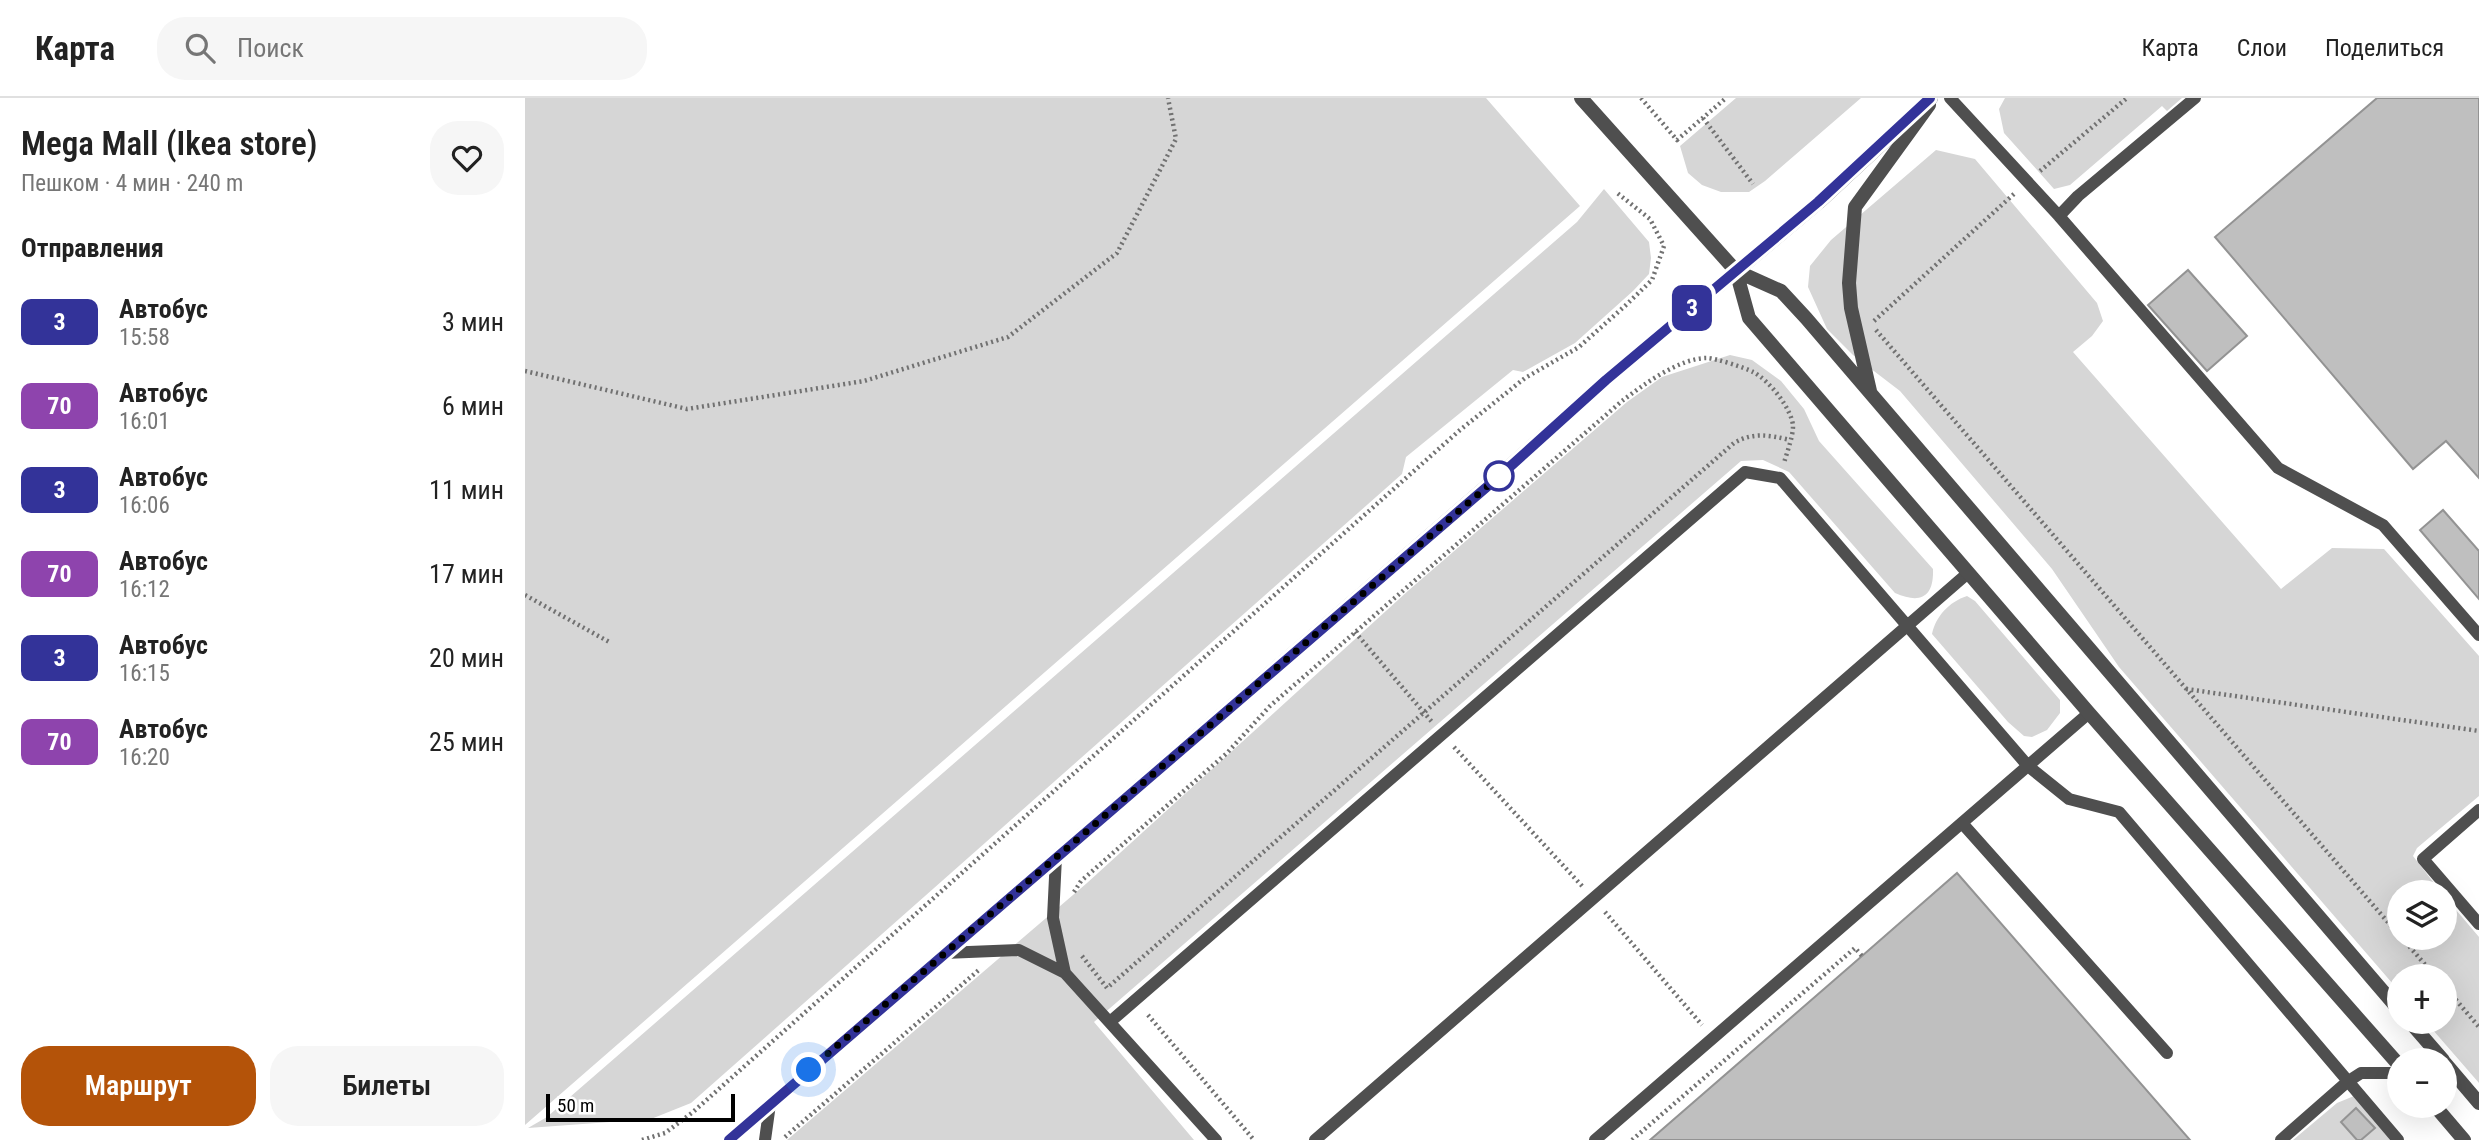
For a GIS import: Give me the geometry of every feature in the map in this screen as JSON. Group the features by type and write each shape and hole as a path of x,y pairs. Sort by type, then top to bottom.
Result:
{"main road":[{"path":"729,1140 1503,473 1606,380 1818,202 1932,98"}],"street":[{"path":"1581,98 1736,271 1781,291 2387,996"},
{"path":"1871,396 1851,308 1849,283 1855,207 1932,98"},
{"path":"1736,271 1749,318 2089,713 2387,1051"},
{"path":"2420,1034 2432,1048"},
{"path":"2457,1077 2479,1103"},
{"path":"2445,1118 2464,1140"}],"lane":[{"path":"1950,98 2059,216 2278,468 2383,525 2479,635"},
{"path":"2059,216 2078,196 2195,98"},
{"path":"1111,1021 1745,472 1780,478 2028,766 2069,799 2119,812 2398,1140"},
{"path":"1315,1140 1968,573"},
{"path":"1595,1140 2089,713"},
{"path":"2479,810 2423,859 2479,924"},
{"path":"1962,823 2167,1053"},
{"path":"1056,857 1053,918 1065,973"},
{"path":"944,953 1019,950 1065,973 1216,1140"},
{"path":"2281,1140 2361,1073 2387,1073"},
{"path":"765,1140 770,1104"}],"path":[{"path":"525,372 687,409 864,381 1007,337 1117,253 1175,139 1168,98"},
{"path":"1641,98 1677,140 1727,98"},
{"path":"2116,107 2117,98"},
{"path":"1871,324 2028,182 2127,98"},
{"path":"1703,118 1753,184"},
{"path":"642,1140 665,1133 693,1112 1460,430 1525,378 1579,347 1652,280 1664,246 1650,219 1616,192"},
{"path":"1869,313 1871,324 2387,920"},
{"path":"1053,918 1064,908 1081,881 1227,753 1270,706 1652,378 1679,365 1707,358 1753,372 1774,390 1789,410 1793,428 1780,478"},
{"path":"1078,949 1107,988 1734,443 1747,436 1767,434 1790,440"},
{"path":"525,595 611,643"},
{"path":"1355,632 1442,734 1593,898 1713,1038"},
{"path":"2186,690 2479,731"},
{"path":"1632,1140 1855,948 1862,956"},
{"path":"2413,950 2425,964"},
{"path":"782,1140 981,968"},
{"path":"2457,1001 2479,1027"},
{"path":"1148,1015 1254,1140"}],"shaded area":[{"path":"525,98 1486,98 1580,206 525,1125"},
{"path":"1736,98 1861,98 1749,192 1721,192 1702,185 1688,173 1680,146"},
{"path":"2005,98 2182,98 2167,111 2162,106 2070,185 2054,189 2004,133 1999,109"},
{"path":"1936,150 1975,159 2097,303 2103,321 2092,336 2073,352 2281,589 2332,548 2384,549 2479,656 2479,796 2417,848 2413,856 2432,880 2387,880 2387,950 2457,950 2457,911 2479,937 2479,1083 2457,1058 2457,1048 2449,1048 2436,1034 2457,1034 2457,964 2387,964 2387,977 2119,667 2052,569 1900,391 1853,355 1827,329 1808,287 1810,266 1831,240"},
{"path":"1604,189 1649,242 1649,274 1575,343 1523,372 1513,370 1406,457 1402,474 691,1103 651,1119 528,1128 547,1117 1577,222"},
{"path":"1730,355 1752,360 1781,381 1804,409 1819,441 1933,569 1931,587 1924,596 1912,598 1895,593 1789,472 1763,460 1741,461 1094,1022 1194,1140 787,1140 1087,883 1409,590 1627,402 1662,377"},
{"path":"1967,596 1975,601 2060,700 2060,713 2047,730 2032,737 2024,736 2008,722 1932,634 1944,610"},
{"path":"2354,1096 2392,1140 2293,1140 2337,1103"}],"building":[{"path":"2377,98 2479,98 2479,478 2446,441 2413,469 2215,237"},
{"path":"2188,270 2247,336 2207,371 2148,305"},
{"path":"2443,510 2479,551 2479,599 2420,530"},
{"path":"1957,873 2190,1140 1650,1140 1862,956"},
{"path":"2356,1108 2375,1128 2361,1140 2357,1140 2341,1122"}],"bus line":[{"name":"3","path":"729,1140 1503,473 1606,380 1818,202 1930,98"}],"route":[{"path":"809,1070 1503,473 1499,476"}]}
